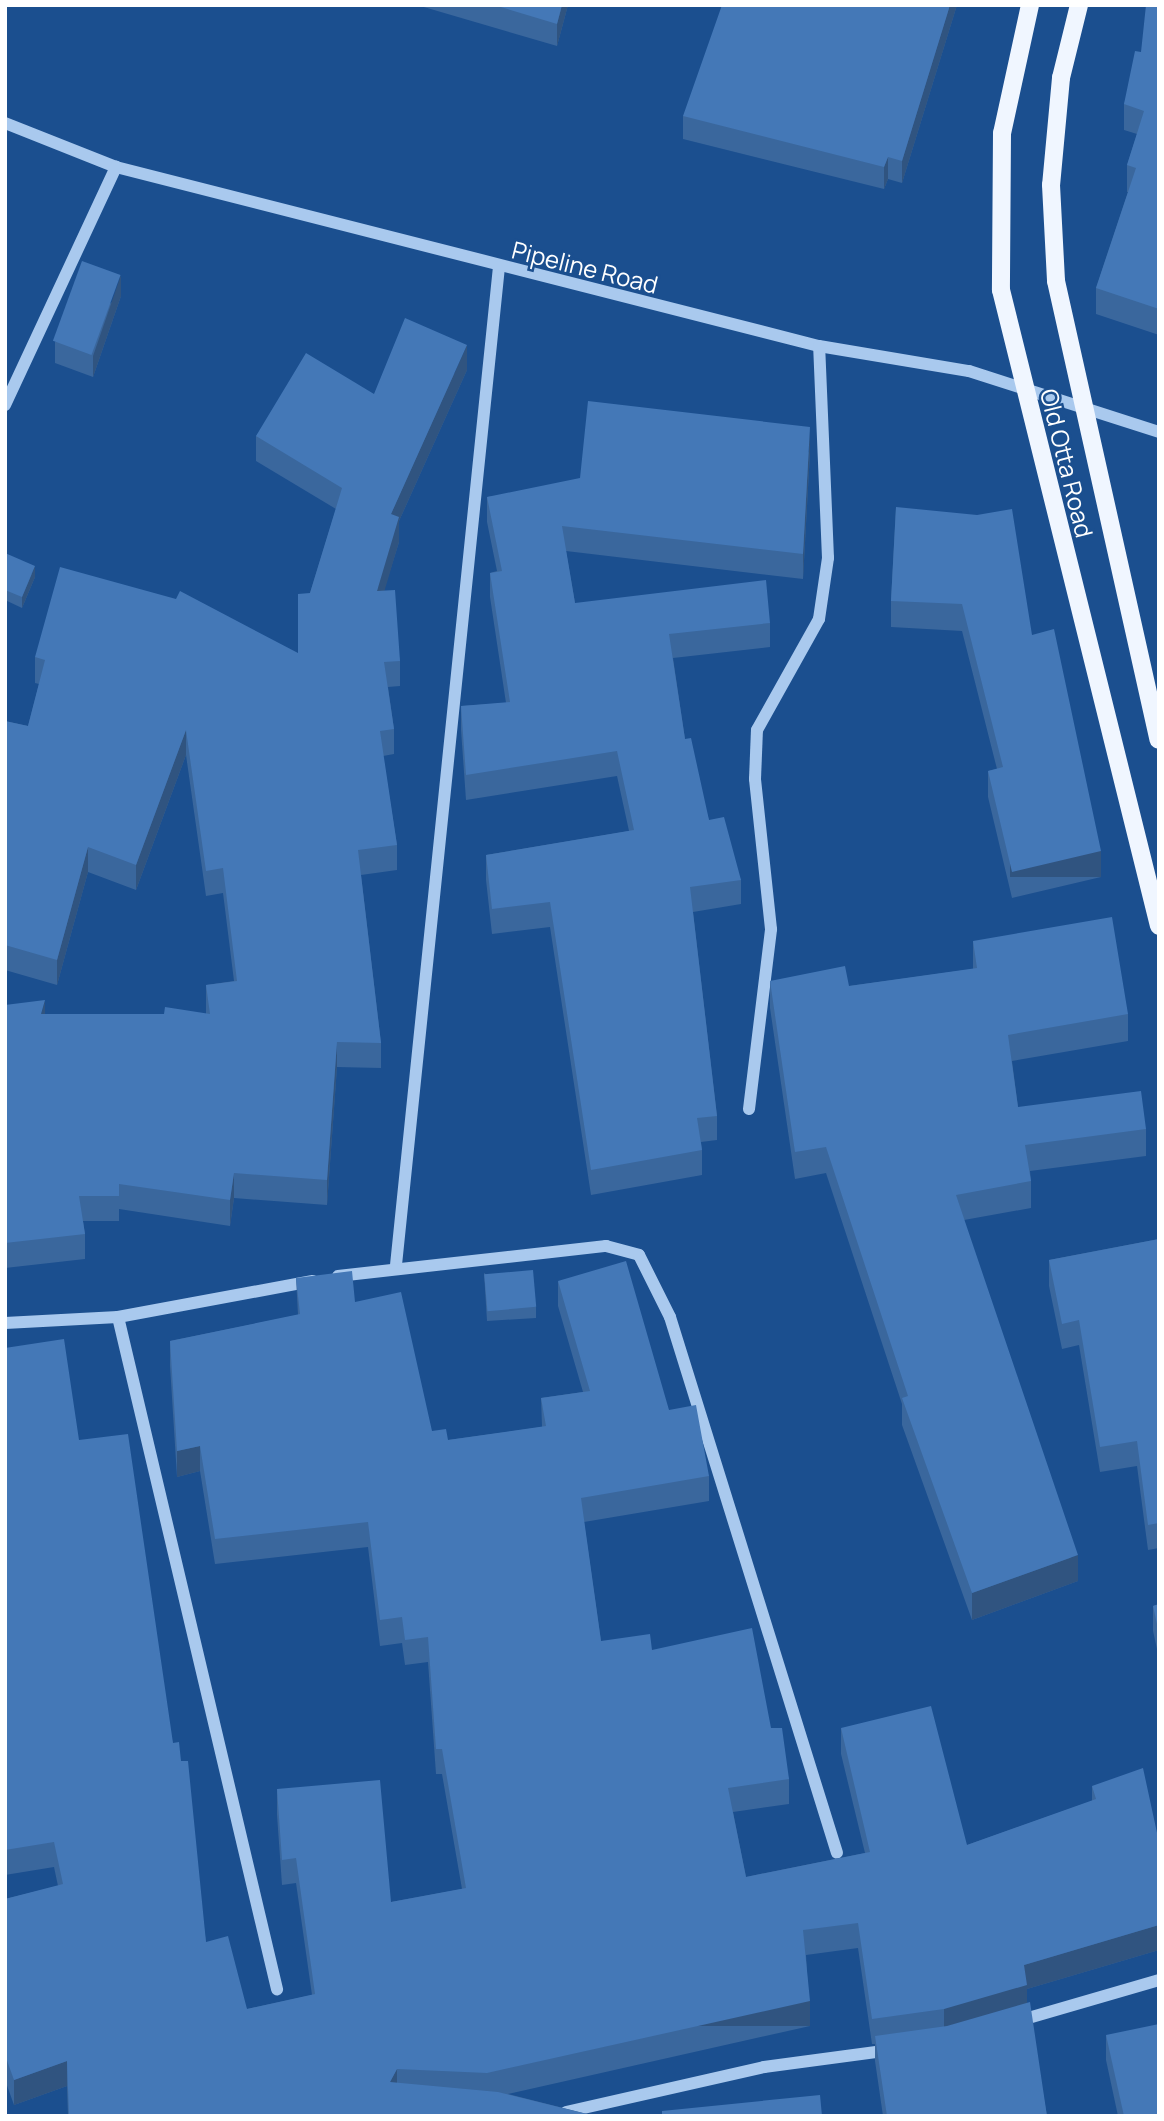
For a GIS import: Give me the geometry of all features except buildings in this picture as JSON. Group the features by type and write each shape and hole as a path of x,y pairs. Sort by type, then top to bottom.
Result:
{"main road":[{"name":"Old Otta Road","path":"1030,5 1010,82 997,212 1001,290 1023,391 1159,926"},
{"name":"Old Otta Road","path":"1079,5 1061,78 1051,185 1056,281 1081,409 1159,740"}],"street":[{"name":"Pipeline Road","path":"5,124 116,167 499,267 819,346 968,371 1023,391 1159,432"},
{"path":"5,405 116,167"},
{"path":"396,1265 499,267"},
{"path":"749,1109 771,929 755,779 757,730 819,619 828,558 819,346"},
{"path":"5,1323 118,1317 396,1265 606,1246 639,1255 670,1317 837,1853"},
{"path":"118,1317 277,1989"},
{"path":"999,2027 1159,1980"},
{"path":"555,2112 582,2112 764,2067 906,2048"}]}
